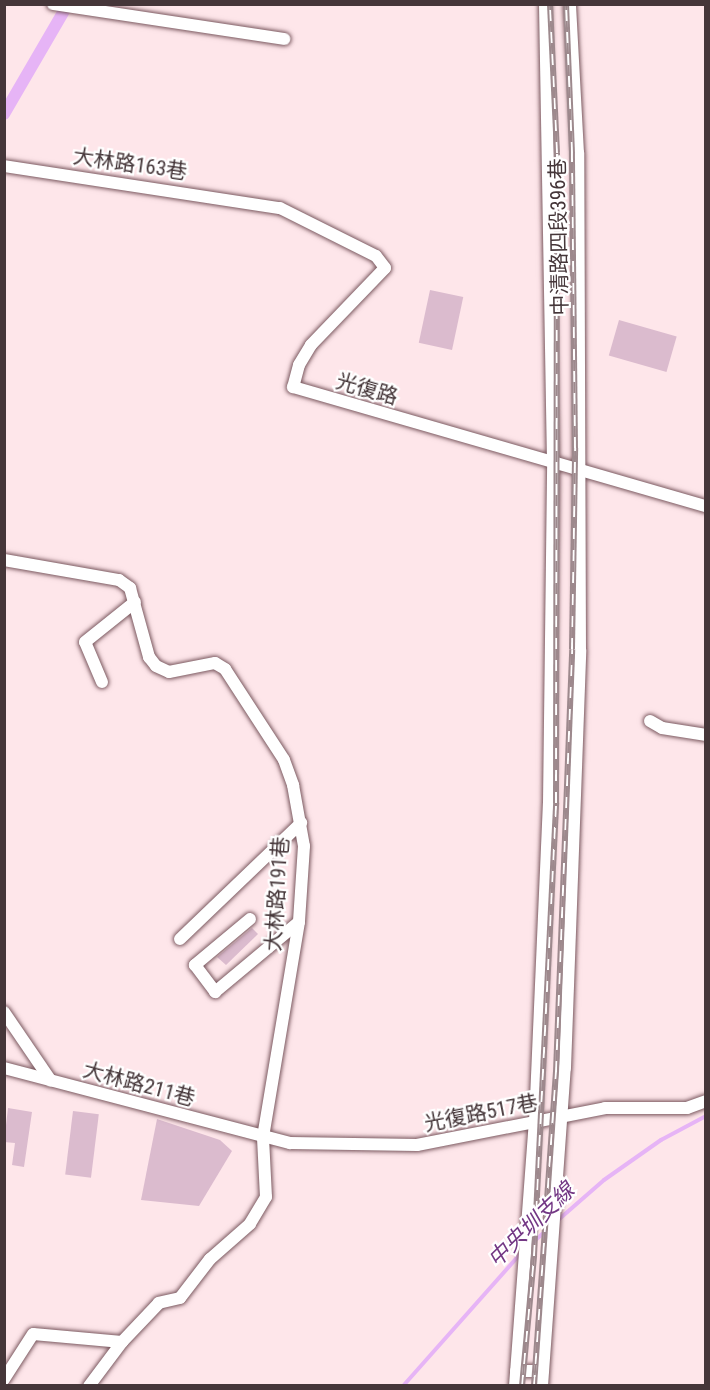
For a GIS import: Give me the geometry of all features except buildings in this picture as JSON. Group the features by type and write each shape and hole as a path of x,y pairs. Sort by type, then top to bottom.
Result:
{"street":[{"path":"53,4 284,39"},
{"name":"中清路四段396巷","path":"515,1386 535,1122 549,803 553,462 545,4"},
{"name":"中清路四段396巷","path":"542,1386 562,1116 578,697 581,469 578,153 570,4"},
{"name":"大林路163巷","path":"4,166 270,204"},
{"name":"光復路","path":"270,204 376,256 385,268 311,345 299,365 293,387 705,506"},
{"name":"大林路191巷","path":"4,560 119,580 130,588 149,657 156,666 169,672 215,663 225,669 284,760 301,823 304,846 299,922 263,1138 266,1197 250,1224 210,1259 180,1298 159,1304 122,1342 89,1386"},
{"path":"102,682 85,642 135,602"},
{"path":"650,721 662,728 705,735"},
{"path":"180,939 301,823"},
{"path":"250,919 195,965 215,992 299,922"},
{"path":"4,1012 51,1081"},
{"name":"大林路211巷","path":"4,1068 263,1138"},
{"name":"光復路517巷","path":"263,1138 290,1143 417,1145 605,1108 687,1108 705,1101"},
{"path":"4,1378 33,1334 122,1342"},
{"path":"516,1371 543,1371"}],"waterway":[{"path":"4,114 68,4"},
{"name":"中央圳支線","path":"557,1221 604,1180 661,1140 706,1116"},
{"name":"中央圳支線","path":"530,1245 549,1228"},
{"name":"中央圳支線","path":"403,1386 522,1252"}],"railway":[{"path":"522,1386 534,1256 556,803 557,153 550,4"},
{"path":"534,1386 556,1072 572,649 575,448 572,153 566,4"}]}
